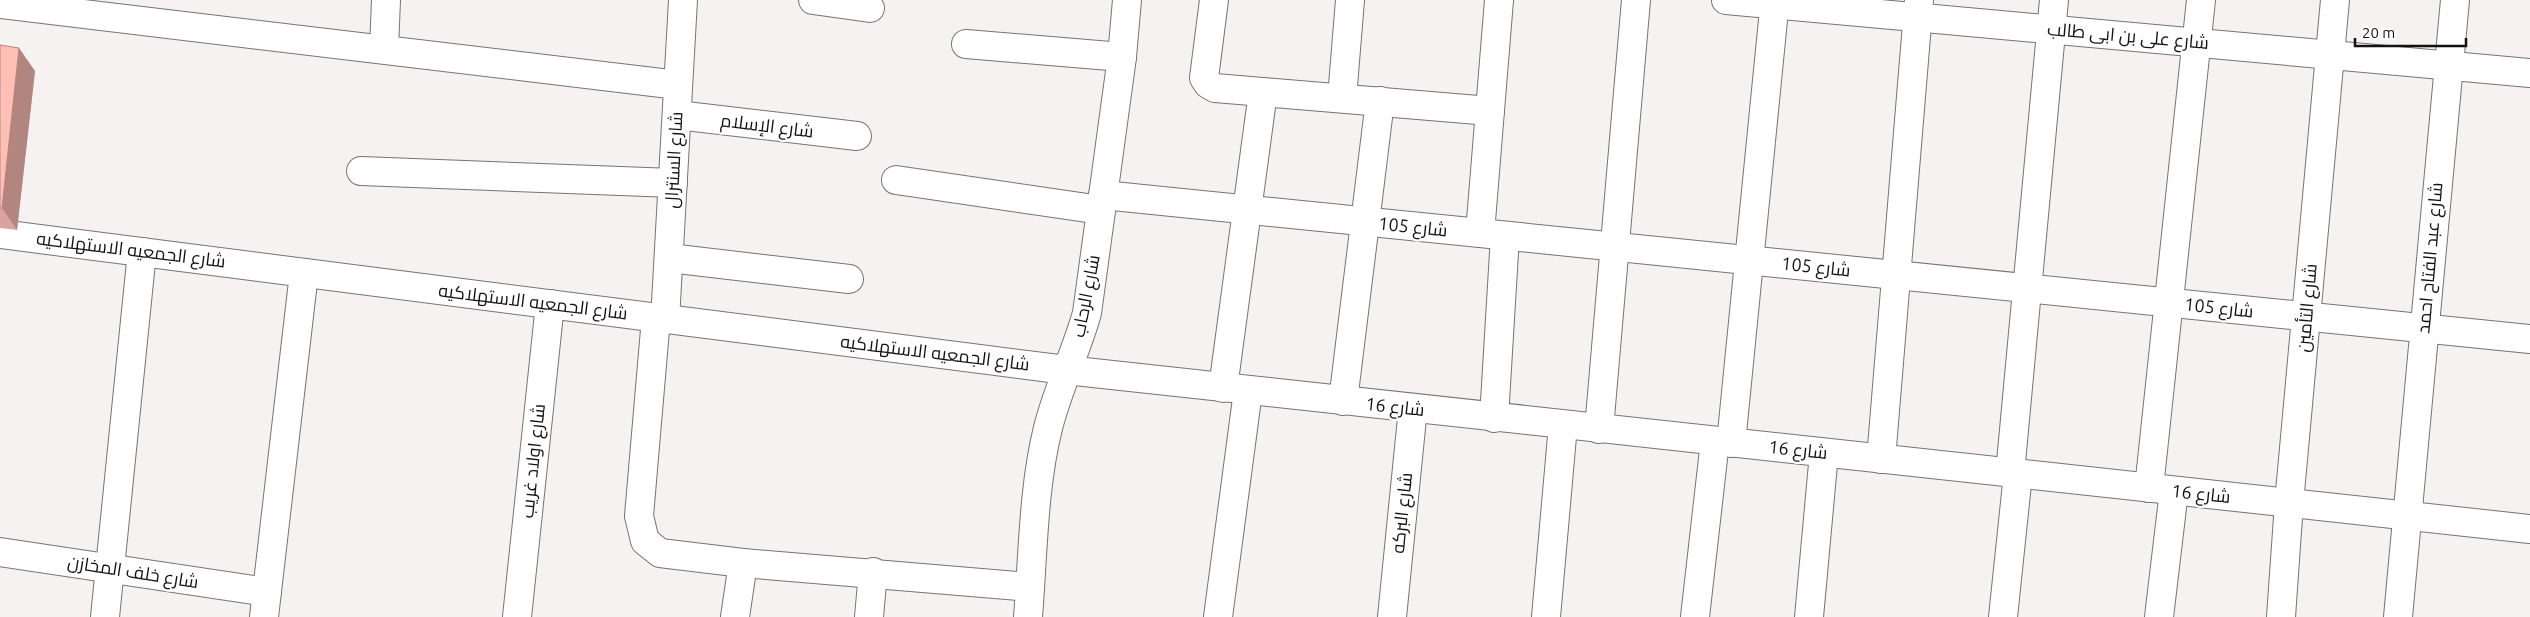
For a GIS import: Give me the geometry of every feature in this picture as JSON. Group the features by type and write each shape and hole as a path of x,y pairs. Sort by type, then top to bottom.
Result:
{"street":[{"path":"384,49 386,0"},
{"name":"شارع السنترال","path":"683,0 669,258 660,319 640,516 645,541 660,553 743,563 872,572 1030,587"},
{"path":"813,0 870,8"},
{"name":"شارع الرحاب","path":"1028,617 1042,456 1055,400 1079,340 1087,313 1122,57 1127,0"},
{"path":"1214,0 1204,78 1208,84 1215,88 1490,111"},
{"path":"1342,98 1350,0"},
{"path":"1494,418 1490,111 1500,0"},
{"path":"1599,428 1636,0"},
{"name":"شارع على بن ابى طالب","path":"1726,0 1918,9 2051,29 2530,73"},
{"path":"2003,617 2027,288 2054,0"},
{"path":"2159,617 2168,303 2200,0"},
{"name":"شارع التأمين","path":"2281,617 2289,503 2335,0"},
{"name":"شارع عبد الفتاح احمد","path":"2398,617 2454,0"},
{"path":"1695,617 1723,442 1749,260 1775,2"},
{"path":"0,4 105,8 384,49 678,85"},
{"path":"1881,459 1918,9"},
{"path":"966,44 1122,57"},
{"path":"1218,617 1248,210 1263,92"},
{"path":"1343,401 1380,101"},
{"name":"شارع الإسلام","path":"677,115 856,136"},
{"path":"361,171 673,183"},
{"name":"شارع 105","path":"896,180 1102,203 1248,210 2530,340"},
{"name":"شارع الجمعيه الاستهلاكيه","path":"0,234 1066,370"},
{"path":"105,617 142,252"},
{"path":"669,258 849,279"},
{"path":"265,605 304,273"},
{"name":"شارع اولاد غريب","path":"516,617 550,304"},
{"name":"شارع 16","path":"1066,370 1236,390 2530,529"},
{"name":"شارع البركه","path":"1392,617 1413,408"},
{"path":"1546,617 1564,425"},
{"path":"1809,617 1824,453"},
{"name":"شارع خلف المخازن","path":"0,552 110,568 265,605"},
{"path":"735,617 743,563"},
{"path":"868,617 872,572"}],"building":[{"path":"0,45 19,48 2,208 0,208"}]}
